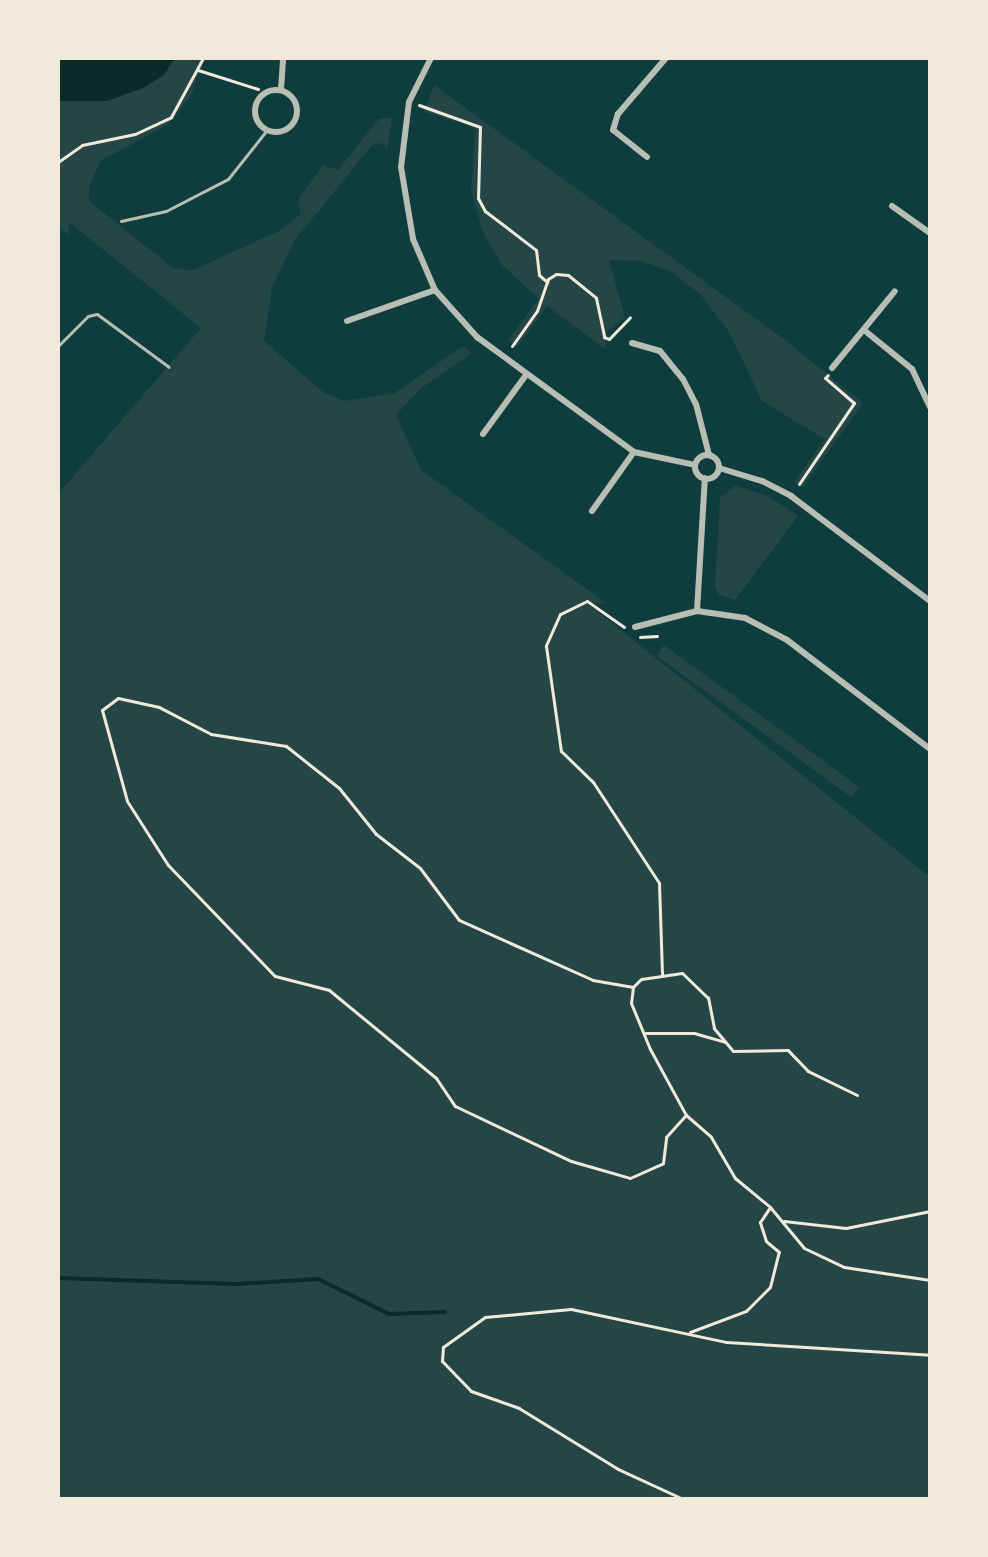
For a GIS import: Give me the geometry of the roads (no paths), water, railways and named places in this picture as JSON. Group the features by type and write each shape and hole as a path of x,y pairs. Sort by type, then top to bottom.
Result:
{"street":[{"path":"281,89 283,58"},
{"path":"431,58 409,102 401,167 407,217 435,290 477,337 634,452 695,465 705,478 697,611"},
{"path":"647,157 613,130 618,114 666,58"},
{"path":"281,89 293,100 295,117 284,130 266,131 257,120 257,105 267,93 281,89"},
{"path":"892,206 930,233"},
{"path":"347,321 435,290"},
{"path":"832,368 895,291"},
{"path":"864,330 912,369 930,407"},
{"path":"632,343 660,351 683,379 696,404 709,455 719,468 791,496 930,601"},
{"path":"483,434 526,375"},
{"path":"592,511 634,452"},
{"path":"695,465 709,455"},
{"path":"705,478 719,468"},
{"path":"635,627 697,611 764,626 930,749"}],"lane":[{"path":"121,221 166,211 228,179 266,131"},
{"path":"58,346 88,316 97,314 169,367"}],"waterway":[{"path":"58,1278 236,1284 318,1279 389,1314 445,1312"}]}
